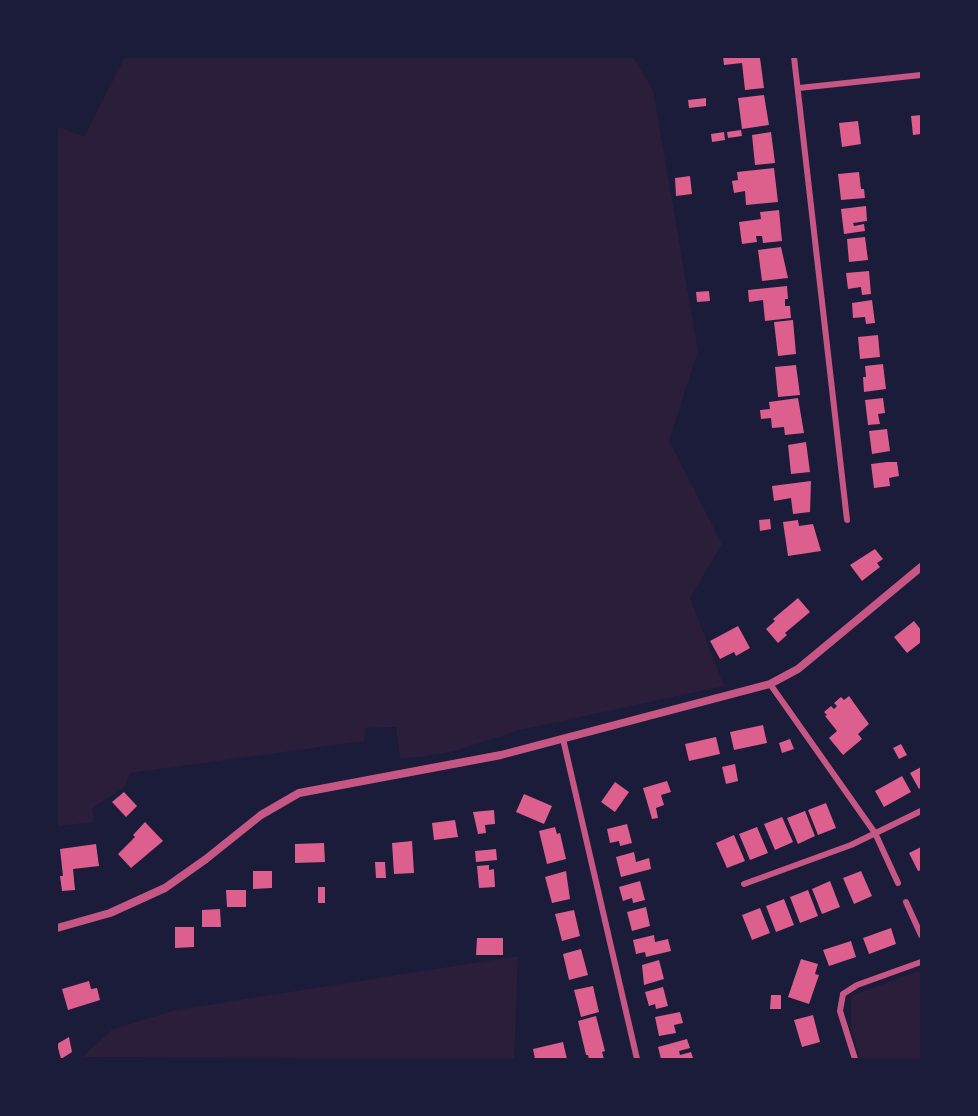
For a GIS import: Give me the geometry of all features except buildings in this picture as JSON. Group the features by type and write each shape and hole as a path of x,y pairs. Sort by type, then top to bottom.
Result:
{"street":[{"path":"794,57 847,520"},
{"path":"799,88 921,75"},
{"path":"57,928 110,913 157,892 206,859 269,809 299,793 448,767 770,684 798,669 921,567"},
{"path":"770,684 875,832 898,883"},
{"path":"562,739 637,1059"},
{"path":"744,884 851,845 921,811"},
{"path":"906,902 921,935"},
{"path":"855,1059 840,1011 843,994 857,985 921,962"}],"shaded area":[{"path":"125,57 633,57 653,90 698,351 669,441 722,544 690,598 724,686 520,730 454,751 422,757 400,758 396,727 366,728 364,741 130,773 124,788 92,808 94,822 57,826 57,126 84,137"},
{"path":"518,956 514,1059 82,1057 113,1029 176,1010"},
{"path":"918,971 921,972 921,1059 860,1059 851,1029 851,996"}]}
